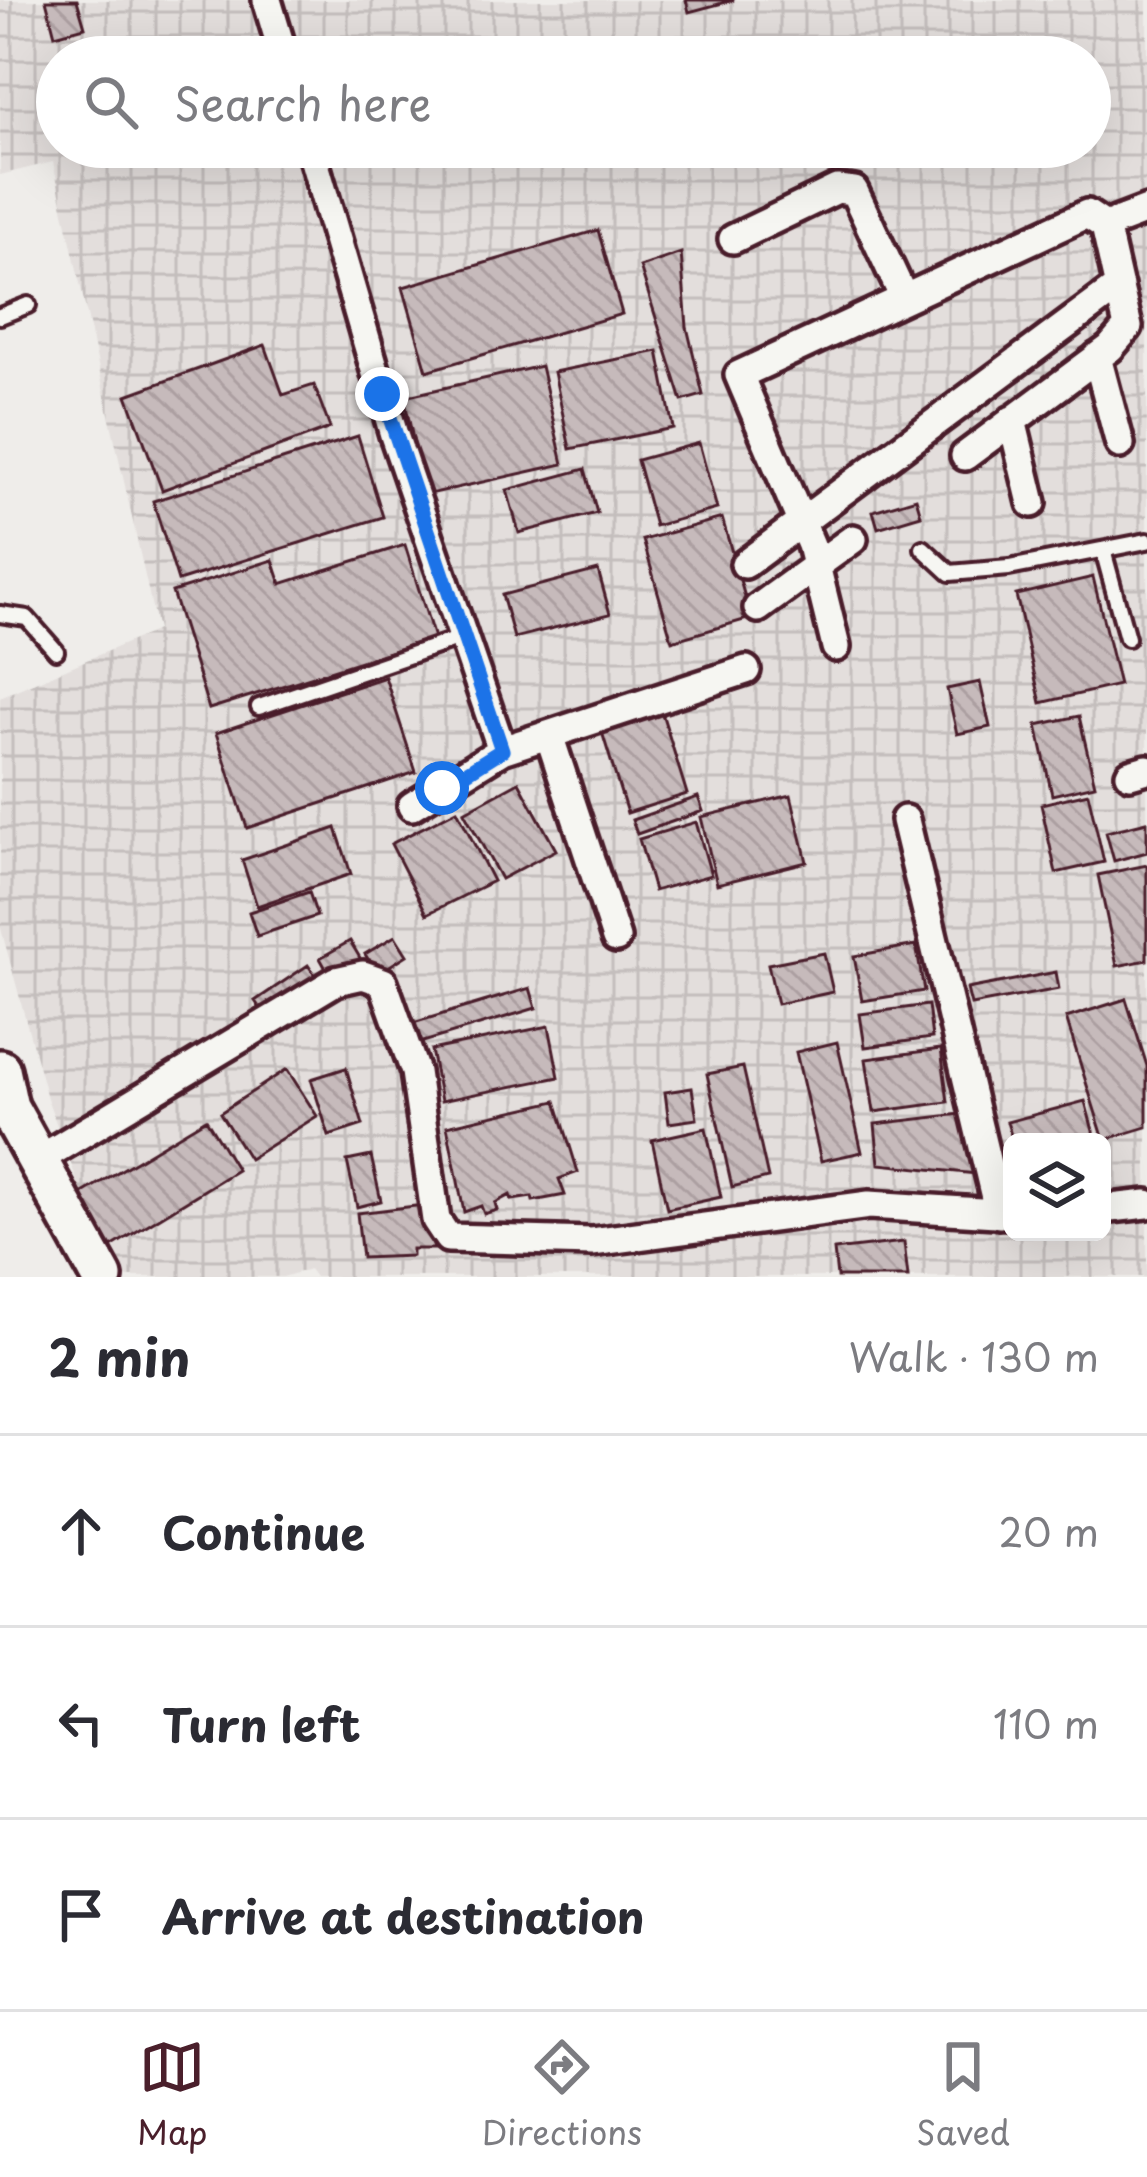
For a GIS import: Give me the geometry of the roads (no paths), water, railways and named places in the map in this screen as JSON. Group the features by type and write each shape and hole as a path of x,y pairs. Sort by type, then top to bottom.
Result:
{"street":[{"path":"267,0 278,36"},
{"path":"316,168 394,435 502,750"},
{"path":"733,238 838,189 854,191 904,298"},
{"path":"1105,226 1147,209"},
{"path":"836,647 801,522 739,375 1087,214 1105,226 1128,327 1097,357 965,456"},
{"path":"745,564 1119,286"},
{"path":"1097,357 1120,444"},
{"path":"1012,420 1032,503"},
{"path":"758,608 853,539"},
{"path":"412,806 502,750 746,670"},
{"path":"549,735 616,938"},
{"path":"905,820 1003,1202"},
{"path":"38,1160 336,981 363,975 383,982 415,1072 436,1220 448,1238 592,1242 869,1205 1003,1214"},
{"path":"3,1095 102,1277"},
{"path":"1111,1208 1147,1204"}],"lane":[{"path":"0,316 28,305"},
{"path":"923,548 950,572 994,570 1147,542"},
{"path":"1103,550 1127,638"},
{"path":"0,614 27,618 56,651"},
{"path":"259,707 463,637"}]}
